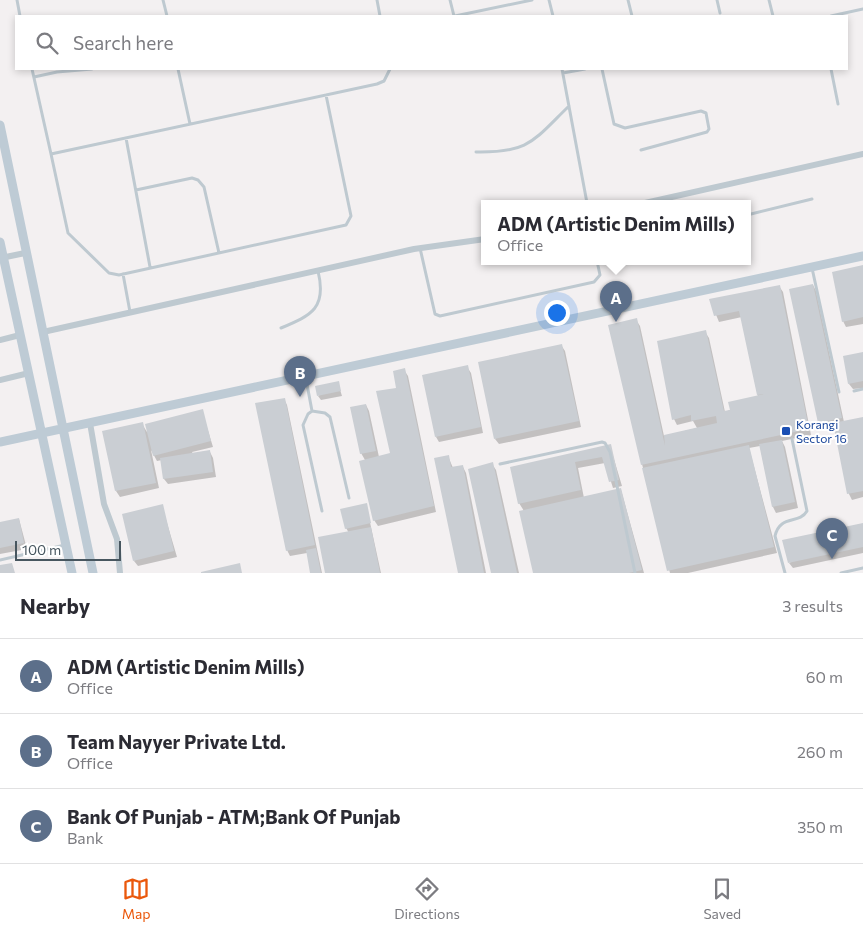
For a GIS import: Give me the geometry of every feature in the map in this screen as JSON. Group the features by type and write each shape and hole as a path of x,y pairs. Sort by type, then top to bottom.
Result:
{"street":[{"path":"0,125 25,253 93,573"},
{"path":"658,200 863,154"},
{"path":"43,332 420,248 481,240"},
{"path":"0,242 72,573"},
{"path":"2,258 25,253"},
{"path":"0,442 863,256"},
{"path":"0,340 20,335"},
{"path":"0,380 29,374"},
{"path":"90,424 104,504 117,539 120,573"}],"lane":[{"path":"17,0 20,15"},
{"path":"163,0 167,15"},
{"path":"377,0 380,15"},
{"path":"450,0 455,15"},
{"path":"460,15 532,0"},
{"path":"550,0 552,15"},
{"path":"628,0 632,15"},
{"path":"717,0 720,13"},
{"path":"769,0 772,15"},
{"path":"836,15 863,9"},
{"path":"32,70 68,233 109,273 114,275 349,223 351,216 326,95"},
{"path":"34,77 57,72 80,70"},
{"path":"178,70 190,124"},
{"path":"51,154 377,84 384,81 390,70"},
{"path":"562,70 587,200"},
{"path":"563,74 581,70"},
{"path":"602,70 614,124 618,128 702,111 706,113 709,129 707,132 641,150"},
{"path":"831,70 838,104"},
{"path":"476,152 502,152 526,145 535,139 569,105"},
{"path":"126,138 150,268"},
{"path":"136,190 192,178 198,180 204,187 219,253"},
{"path":"751,214 812,199"},
{"path":"420,248 435,314 440,316 594,282 600,275 599,265"},
{"path":"812,267 839,392"},
{"path":"281,328 313,312 319,303 321,291 318,270"},
{"path":"122,274 130,312"},
{"path":"306,375 312,411"},
{"path":"854,391 863,389"},
{"path":"312,411 325,413 330,416 349,498"},
{"path":"312,411 308,414 303,425 322,511"},
{"path":"785,573 775,536 776,530 784,522 802,517 807,511 792,439"},
{"path":"500,464 602,442 605,443 610,452 635,573"},
{"path":"0,560 66,545"},
{"path":"841,573 863,568"}],"building":[{"path":"863,265 863,317 842,322 832,272"},
{"path":"813,284 842,418 818,423 789,289"},
{"path":"780,285 809,429 641,465 608,325 637,318 665,446 664,435 717,423 716,416 691,421 691,415 672,420 657,341 706,330 724,411 730,410 728,402 764,394 757,395 739,311 714,316 709,299"},
{"path":"562,344 579,421 494,439 478,362"},
{"path":"863,352 863,381 848,384 843,356"},
{"path":"468,365 481,427 435,437 422,375"},
{"path":"405,368 434,506 373,521 359,461 390,453 376,391 396,388 393,371"},
{"path":"339,381 341,391 317,396 315,386"},
{"path":"285,398 315,545 286,551 255,403"},
{"path":"366,404 376,451 360,454 350,407"},
{"path":"203,409 211,441 153,456 145,424"},
{"path":"863,417 863,491 847,494 833,423"},
{"path":"143,422 156,483 115,491 102,431"},
{"path":"782,440 795,502 772,507 759,444"},
{"path":"611,444 619,480 609,482 602,457 575,462 581,490 518,504 510,467"},
{"path":"749,445 774,547 667,571 642,468"},
{"path":"210,450 213,472 163,479 160,458"},
{"path":"449,455 451,467 463,465 484,573 458,573 434,458"},
{"path":"493,462 517,573 491,573 468,469"},
{"path":"621,488 642,570 629,573 533,573 519,511"},
{"path":"367,503 371,523 345,529 340,509"},
{"path":"163,504 174,551 133,561 122,514"},
{"path":"19,518 24,543 0,548 0,522"},
{"path":"863,523 863,547 788,563 782,540"},
{"path":"371,527 380,573 325,573 318,537"},
{"path":"316,548 321,573 310,573 306,550"},
{"path":"12,563 15,573 0,573 0,565"},
{"path":"240,563 242,573 201,573 201,572"}],"place":[{"name":"ADM (Artistic Denim Mills)","path":"616,322"},
{"name":"Team Nayyer Private Ltd.","path":"300,397"},
{"name":"Korangi Sector 16","path":"786,431"},
{"name":"Bank Of Punjab - ATM;Bank Of Punjab","path":"832,559"}]}
